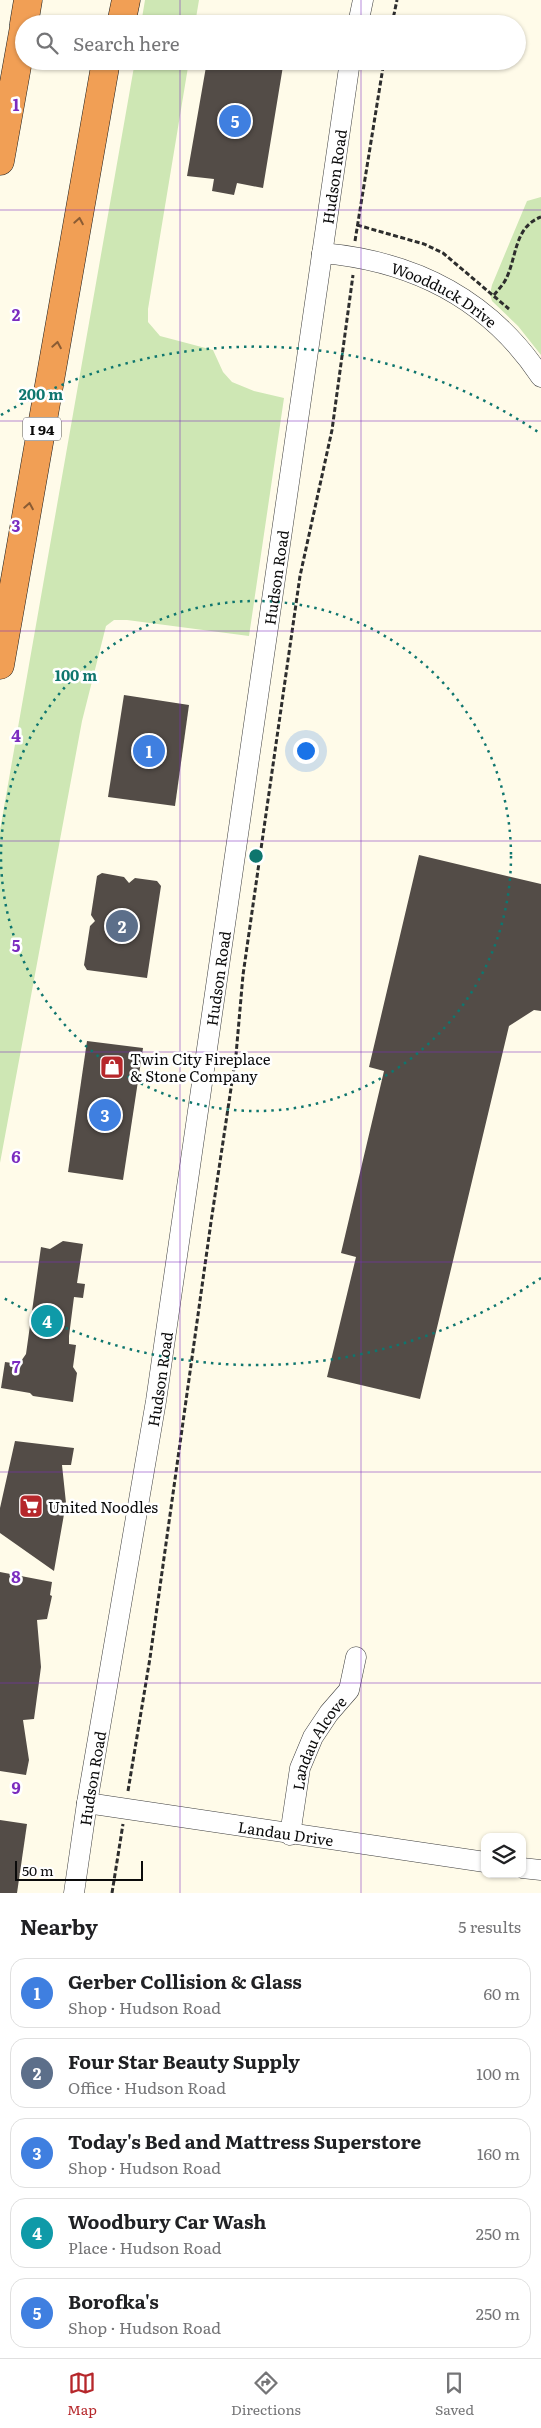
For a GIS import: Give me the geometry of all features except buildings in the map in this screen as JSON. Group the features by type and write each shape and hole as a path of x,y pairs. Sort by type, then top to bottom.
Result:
{"highway":[{"path":"26,15 28,0"},
{"path":"114,15 116,0"},
{"path":"122,15 126,0"},
{"path":"0,161 16,70"},
{"name":"I 94","path":"0,666 104,70"},
{"path":"90,157 110,70"}],"street":[{"path":"360,15 363,0"},
{"name":"Hudson Road","path":"74,1893 87,1803 156,1401 349,70"},
{"name":"Woodduck Drive","path":"322,253 354,256 391,266 427,278 466,299 498,324 527,356 541,377"},
{"name":"Landau Alcove","path":"290,1835 300,1768 313,1737 329,1713 348,1690 356,1657"},
{"name":"Landau Drive","path":"87,1803 290,1835 481,1861"},
{"path":"526,1868 541,1870"}],"path":[{"path":"394,15 397,0"},
{"path":"356,232 383,70"},
{"path":"357,225 424,244 443,253 494,295 506,279 522,231 529,222 541,217"},
{"path":"112,1893 150,1658 236,1055 243,975 300,576 332,430 353,280"}],"green space":[{"path":"145,0 199,0 196,15 142,15"},
{"path":"133,70 188,70 148,309 148,322 160,336 213,350 223,372 232,382 254,391 284,398 249,636 127,620 114,620 106,626 82,721 0,1163 0,830"},
{"path":"541,197 541,355 518,326 492,301 490,294 527,201"}],"place":[{"name":"Borofka's","path":"235,121"},
{"name":"Gerber Collision & Glass","path":"149,751"},
{"name":"Four Star Beauty Supply","path":"122,926"},
{"name":"Twin City Fireplace & Stone Company","path":"112,1067"},
{"name":"Today's Bed and Mattress Superstore","path":"105,1115"},
{"name":"Woodbury Car Wash","path":"47,1321"},
{"name":"United Noodles","path":"31,1506"}]}
